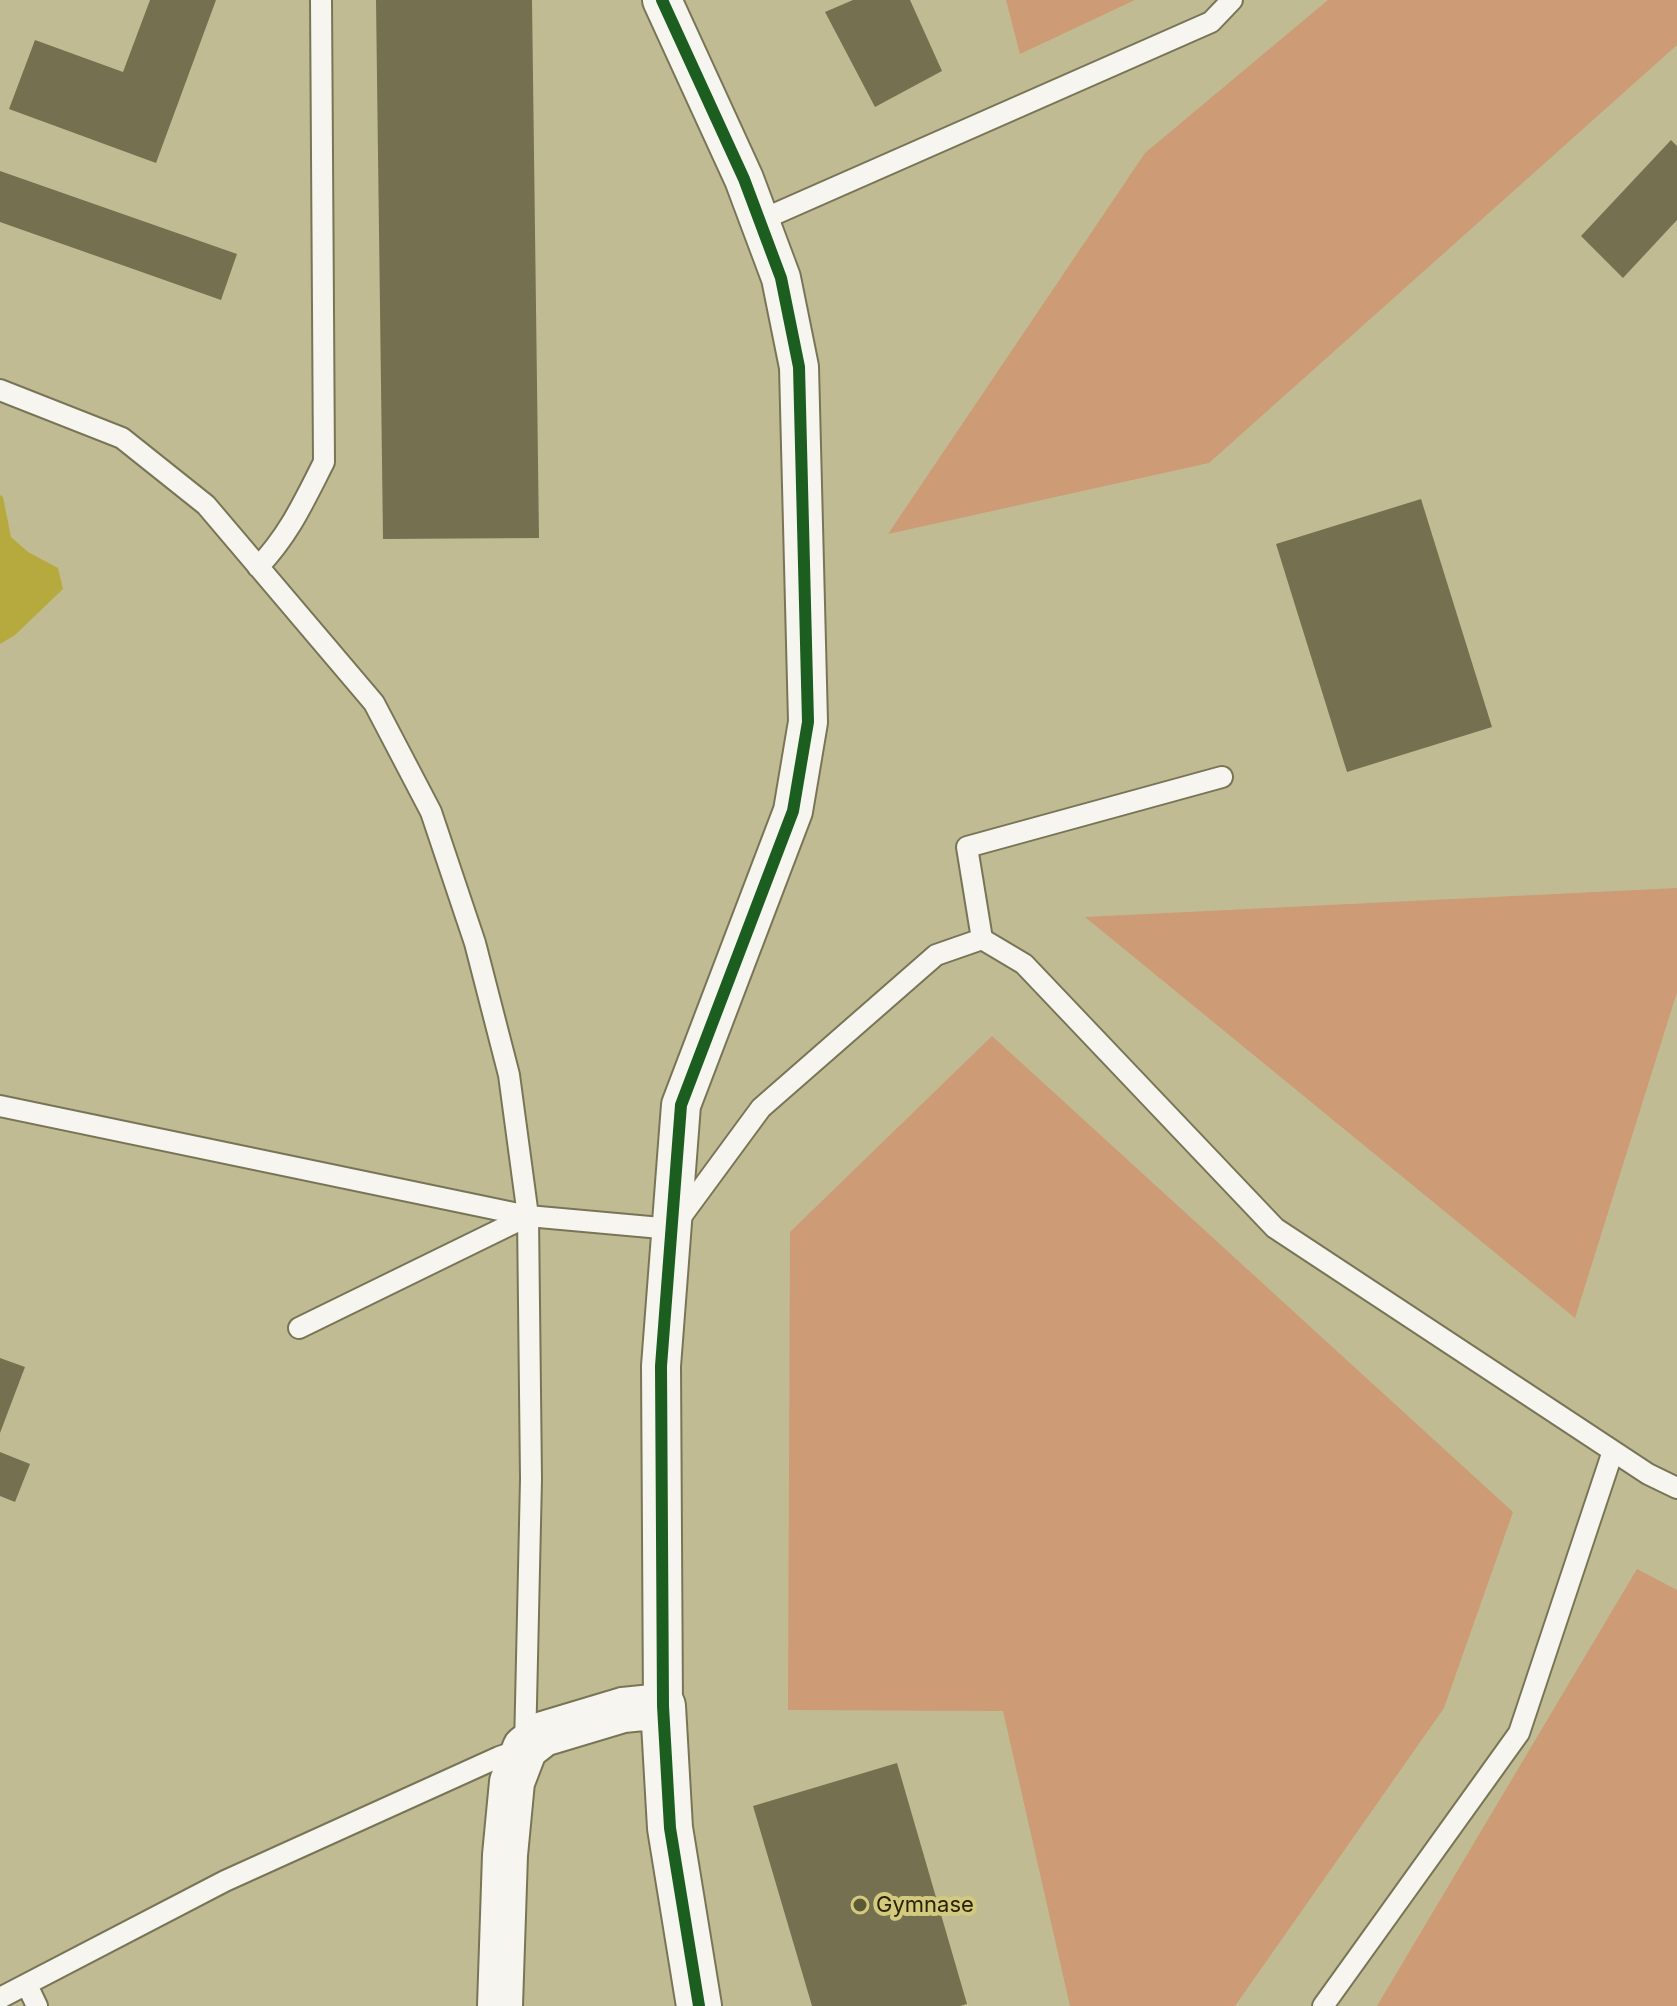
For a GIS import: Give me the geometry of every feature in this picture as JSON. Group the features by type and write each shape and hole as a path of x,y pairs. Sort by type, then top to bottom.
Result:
{"street":[{"path":"670,8 744,179 781,278 799,367 808,722 793,811 681,1105 661,1366 663,1706 670,1828 699,2006"},
{"path":"500,2006 505,1855 512,1782 525,1748 543,1734 623,1710 663,1706"}],"lane":[{"path":"258,567 277,547 299,513 324,462 321,0"},
{"path":"759,221 1211,22 1232,0"},
{"path":"0,390 122,438 206,505 374,703 431,812 475,943 509,1075 528,1216 531,1479 525,1748 225,1881 0,1998"},
{"path":"982,939 967,847 1222,777"},
{"path":"0,1106 528,1216 672,1229 761,1108 936,955 982,939 1024,964 1275,1228 1648,1474 1677,1488"},
{"path":"299,1328 528,1216"},
{"path":"1323,2006 1519,1733 1613,1451"},
{"path":"27,1985 37,2006"}],"shaded area":[{"path":"1006,0 1135,0 1020,54"},
{"path":"1328,0 1677,0 1677,45 1209,463 888,534 1145,153"},
{"path":"0,495 11,537 28,552 58,568 63,589 15,635 0,644"},
{"path":"1677,888 1677,992 1575,1318 1085,917"},
{"path":"992,1036 1513,1512 1444,1708 1235,2006 1070,2006 1003,1711 788,1710 790,1232"},
{"path":"1637,1569 1677,1590 1677,2006 1377,2006"}],"building":[{"path":"150,0 216,0 156,163 9,109 35,40 123,72"},
{"path":"376,0 532,0 539,538 383,539"},
{"path":"853,0 910,0 942,71 875,107 825,12"},
{"path":"1671,140 1677,146 1677,220 1623,278 1581,236"},
{"path":"0,171 237,254 221,300 0,222"},
{"path":"1421,499 1492,727 1347,772 1276,544"},
{"path":"0,1358 25,1367 0,1433"},
{"path":"0,1452 30,1464 15,1502 0,1496"},
{"name":"Gymnase","path":"897,1763 967,2004 812,2006 753,1806"}],"cycle path":[{"path":"662,0 744,179 781,278 799,367 808,722 793,811 681,1105 661,1366 663,1706 670,1828 699,2006"}],"place":[{"name":"Gymnase","path":"860,1905"}]}
